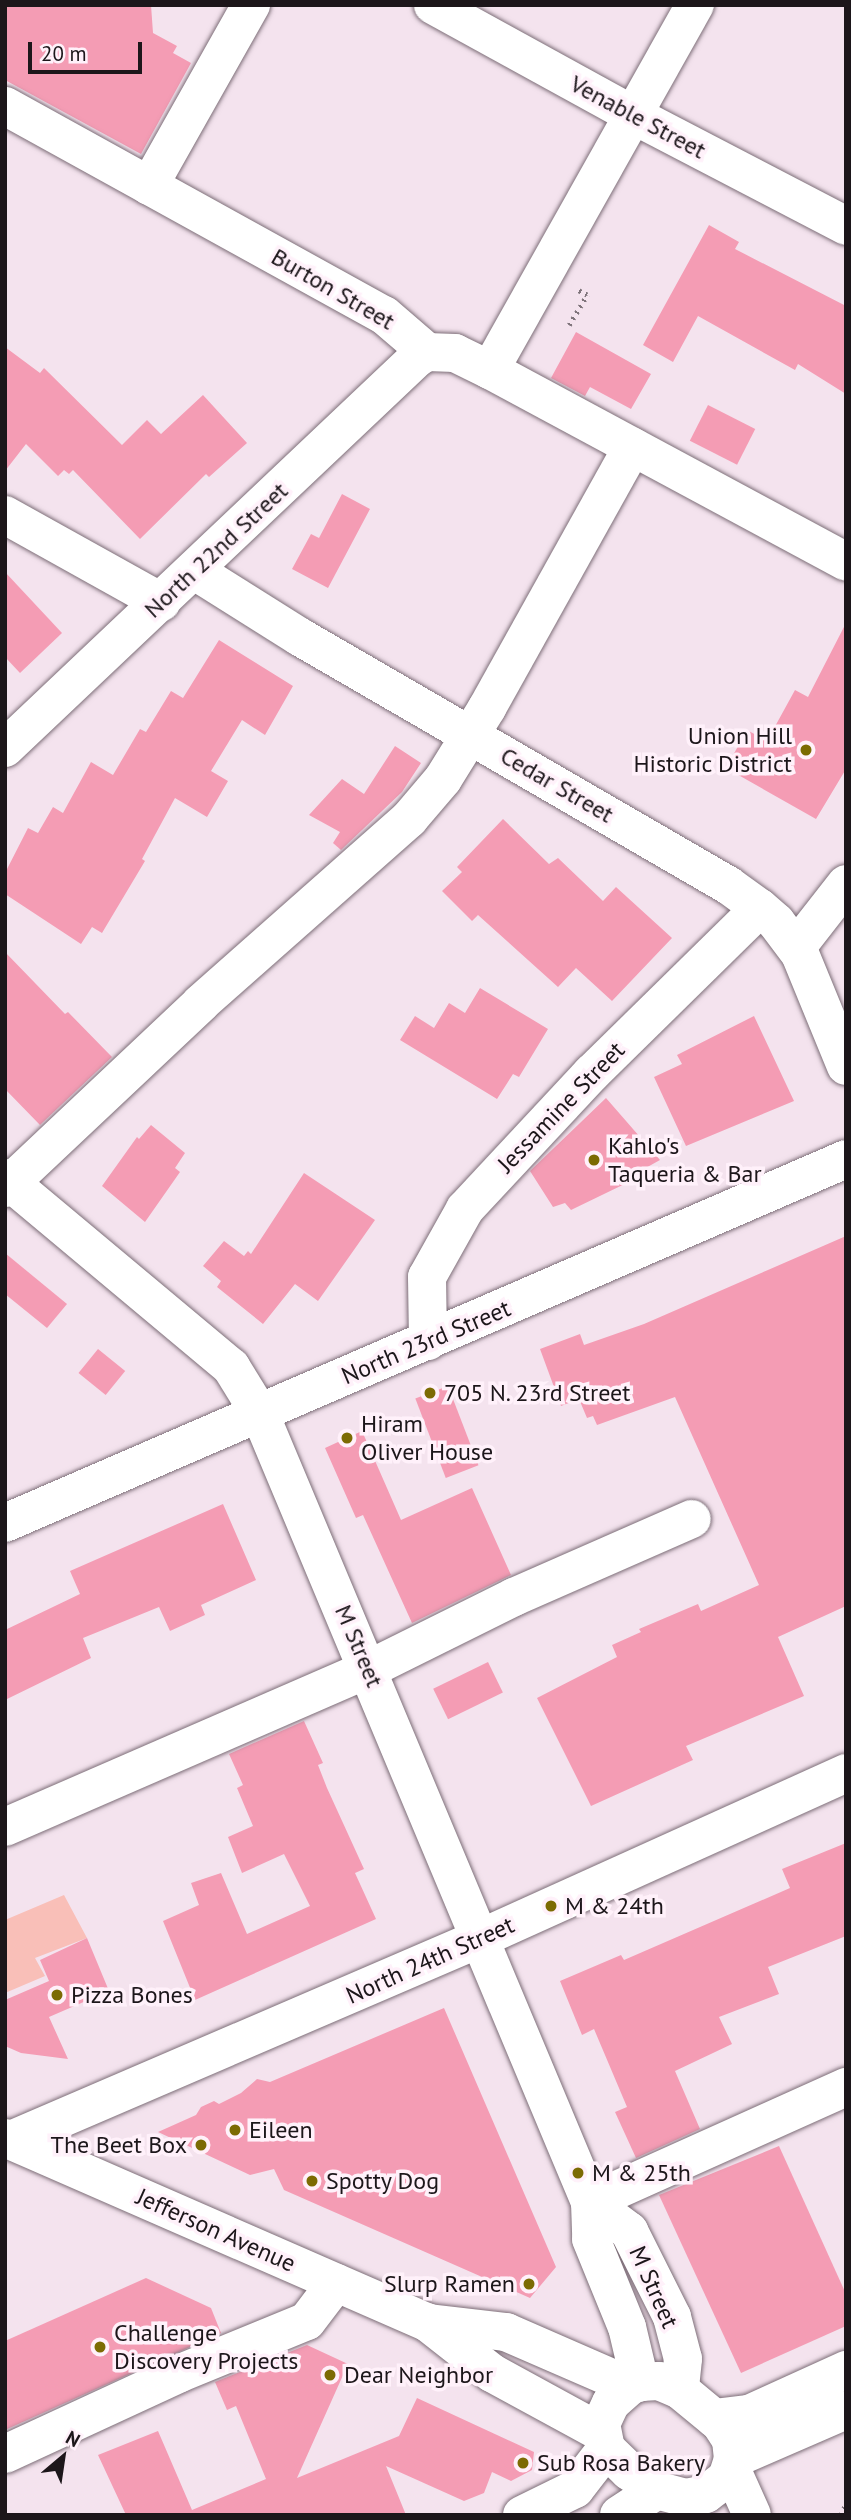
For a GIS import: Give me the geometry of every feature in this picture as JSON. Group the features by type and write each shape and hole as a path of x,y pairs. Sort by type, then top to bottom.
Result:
{"street":[{"path":"149,186 251,5"},
{"name":"Venable Street","path":"433,5 635,116 846,226"},
{"path":"490,370 695,5"},
{"name":"Burton Street","path":"5,106 384,315 427,352"},
{"path":"427,352 454,353 490,370 846,562"},
{"name":"North 22nd Street","path":"5,748 417,358 427,352"},
{"path":"7,1183 201,1003 408,819 443,779 471,736 632,447"},
{"path":"5,514 161,602"},
{"name":"Cedar Street","path":"195,571 300,637 728,885 760,908 776,922 796,948 846,1066"},
{"path":"796,948 846,884"},
{"name":"Jessamine Street","path":"428,1341 428,1277 465,1209 592,1073 760,908"},
{"name":"North 23rd Street","path":"5,1523 846,1159"},
{"name":"M Street","path":"7,1183 230,1367 260,1414 590,2202 590,2238 627,2327 635,2384"},
{"path":"5,1827 369,1669 514,1597 692,1519"},
{"name":"North 24th Street","path":"8,2139 481,1938 846,1773"},
{"path":"590,2202 846,2087"},
{"name":"Jefferson Avenue","path":"8,2139 427,2322 492,2373 603,2440"},
{"name":"M Street","path":"590,2202 629,2231 672,2317 683,2359 680,2390"},
{"path":"5,2454 178,2374 307,2321 336,2283"},
{"name":"Jefferson Avenue","path":"427,2322 506,2332 635,2384"},
{"path":"714,2418 749,2414 846,2370"},
{"path":"522,2515 575,2489 603,2440 611,2403 635,2384 659,2381 680,2390 714,2418 731,2440 732,2463 752,2515"},
{"path":"619,2515 683,2501 713,2490 727,2478 732,2463 846,2410"},
{"path":"603,2440 629,2471 683,2501"}],"path":[{"path":"569,325 587,295"},
{"path":"841,2515 846,2503"}],"shaded area":[{"path":"64,1895 87,1938 35,1958 45,1976 5,1993 5,1920"}],"building":[{"path":"5,5 151,5 153,33 177,46 173,53 191,63 141,154 5,80"},
{"path":"709,225 739,242 735,249 846,306 846,394 798,364 795,370 698,316 673,362 643,345"},
{"path":"576,332 651,374 631,409 590,387 585,396 551,378"},
{"path":"5,347 40,373 44,368 122,445 147,420 161,434 203,395 247,443 209,477 206,474 140,539 73,470 69,474 64,470 58,476 26,444 5,471"},
{"path":"708,405 755,429 737,465 690,441"},
{"path":"342,494 370,509 328,588 292,569 311,534 319,538"},
{"path":"5,572 62,633 20,673 5,657"},
{"path":"846,623 846,769 816,819 726,768 747,730 767,741 795,690 808,697"},
{"path":"219,640 293,686 265,735 242,720 211,771 228,781 207,817 175,798 142,859 145,861 102,933 92,927 81,944 5,894 5,873 28,828 38,833 53,807 63,813 91,762 113,775 140,729 146,732 171,691 183,698"},
{"path":"395,746 421,763 402,792 341,850 333,843 340,832 309,815 342,779 364,794"},
{"path":"503,819 549,864 558,858 603,901 616,887 672,938 612,1001 576,968 558,987 478,915 472,921 442,891 462,872 457,867"},
{"path":"5,952 65,1014 68,1012 112,1057 40,1125 5,1089"},
{"path":"480,988 548,1029 519,1077 513,1074 497,1099 400,1040 415,1016 434,1028 449,1003 465,1013"},
{"path":"754,1016 794,1101 686,1146 654,1077 682,1064 677,1055"},
{"path":"606,1098 660,1160 633,1175 635,1179 571,1210 565,1203 553,1207 530,1171"},
{"path":"151,1125 185,1153 175,1168 180,1172 145,1222 102,1186 137,1137 139,1139"},
{"path":"304,1173 375,1220 318,1301 295,1284 263,1324 217,1287 221,1281 203,1266 224,1241 244,1256 248,1251 251,1254"},
{"path":"846,1236 846,1606 778,1637 804,1696 686,1746 693,1760 591,1806 537,1698 617,1657 612,1645 641,1632 639,1629 698,1604 701,1611 759,1585 675,1397 597,1425 593,1416 587,1418 579,1399 561,1406 540,1349 580,1334 584,1345 644,1324"},
{"path":"5,1253 67,1304 47,1328 5,1294"},
{"path":"98,1349 125,1371 106,1395 78,1373"},
{"path":"448,1386 478,1465 446,1478 415,1399"},
{"path":"362,1431 401,1520 472,1488 511,1575 412,1623 363,1515 356,1518 325,1448"},
{"path":"223,1504 256,1580 201,1605 205,1615 170,1631 159,1607 83,1638 91,1658 5,1700 5,1630 80,1594 70,1571"},
{"path":"488,1662 503,1693 448,1719 433,1689"},
{"path":"304,1721 323,1763 318,1765 327,1788 364,1869 355,1873 376,1919 195,2000 163,1921 199,1905 191,1883 221,1873 247,1934 310,1906 284,1854 242,1873 228,1837 253,1826 237,1788 243,1785 229,1754"},
{"path":"846,1843 846,1936 768,1967 779,1994 719,2017 732,2044 675,2071 700,2129 636,2158 615,2112 627,2107 594,2029 582,2035 560,1981 621,1955 624,1960 790,1888 782,1869"},
{"name":"Pizza Bones","path":"87,1938 109,1991 49,2017 68,2059 21,2053 5,2046 5,2000 49,1981 40,1960"},
{"path":"444,2008 556,2267 530,2298 284,2190 274,2169 250,2175 158,2132 196,2115 201,2107 214,2101 219,2104 241,2093 257,2079 270,2082"},
{"path":"779,2146 846,2294 846,2326 741,2373 659,2195"},
{"path":"146,2278 211,2308 221,2333 5,2430 5,2341"},
{"path":"307,2345 348,2364 297,2478 399,2436 417,2398 534,2452 532,2470 511,2481 492,2472 484,2493 464,2501 386,2466 406,2515 126,2515 98,2455 158,2431 192,2510 266,2479 236,2406 227,2410 215,2382"}],"place":[{"name":"Union Hill Historic District","path":"806,750"},
{"name":"Kahlo's Taqueria & Bar","path":"594,1160"},
{"name":"705 N. 23rd Street","path":"430,1393"},
{"name":"Hiram Oliver House","path":"347,1438"},
{"name":"M & 24th","path":"551,1906"},
{"name":"Pizza Bones","path":"57,1995"},
{"name":"Eileen","path":"235,2130"},
{"name":"The Beet Box","path":"201,2145"},
{"name":"M & 25th","path":"578,2173"},
{"name":"Spotty Dog","path":"312,2181"},
{"name":"Slurp Ramen","path":"529,2284"},
{"name":"Challenge Discovery Projects","path":"100,2347"},
{"name":"Dear Neighbor","path":"330,2375"},
{"name":"Sub Rosa Bakery","path":"523,2463"}]}
